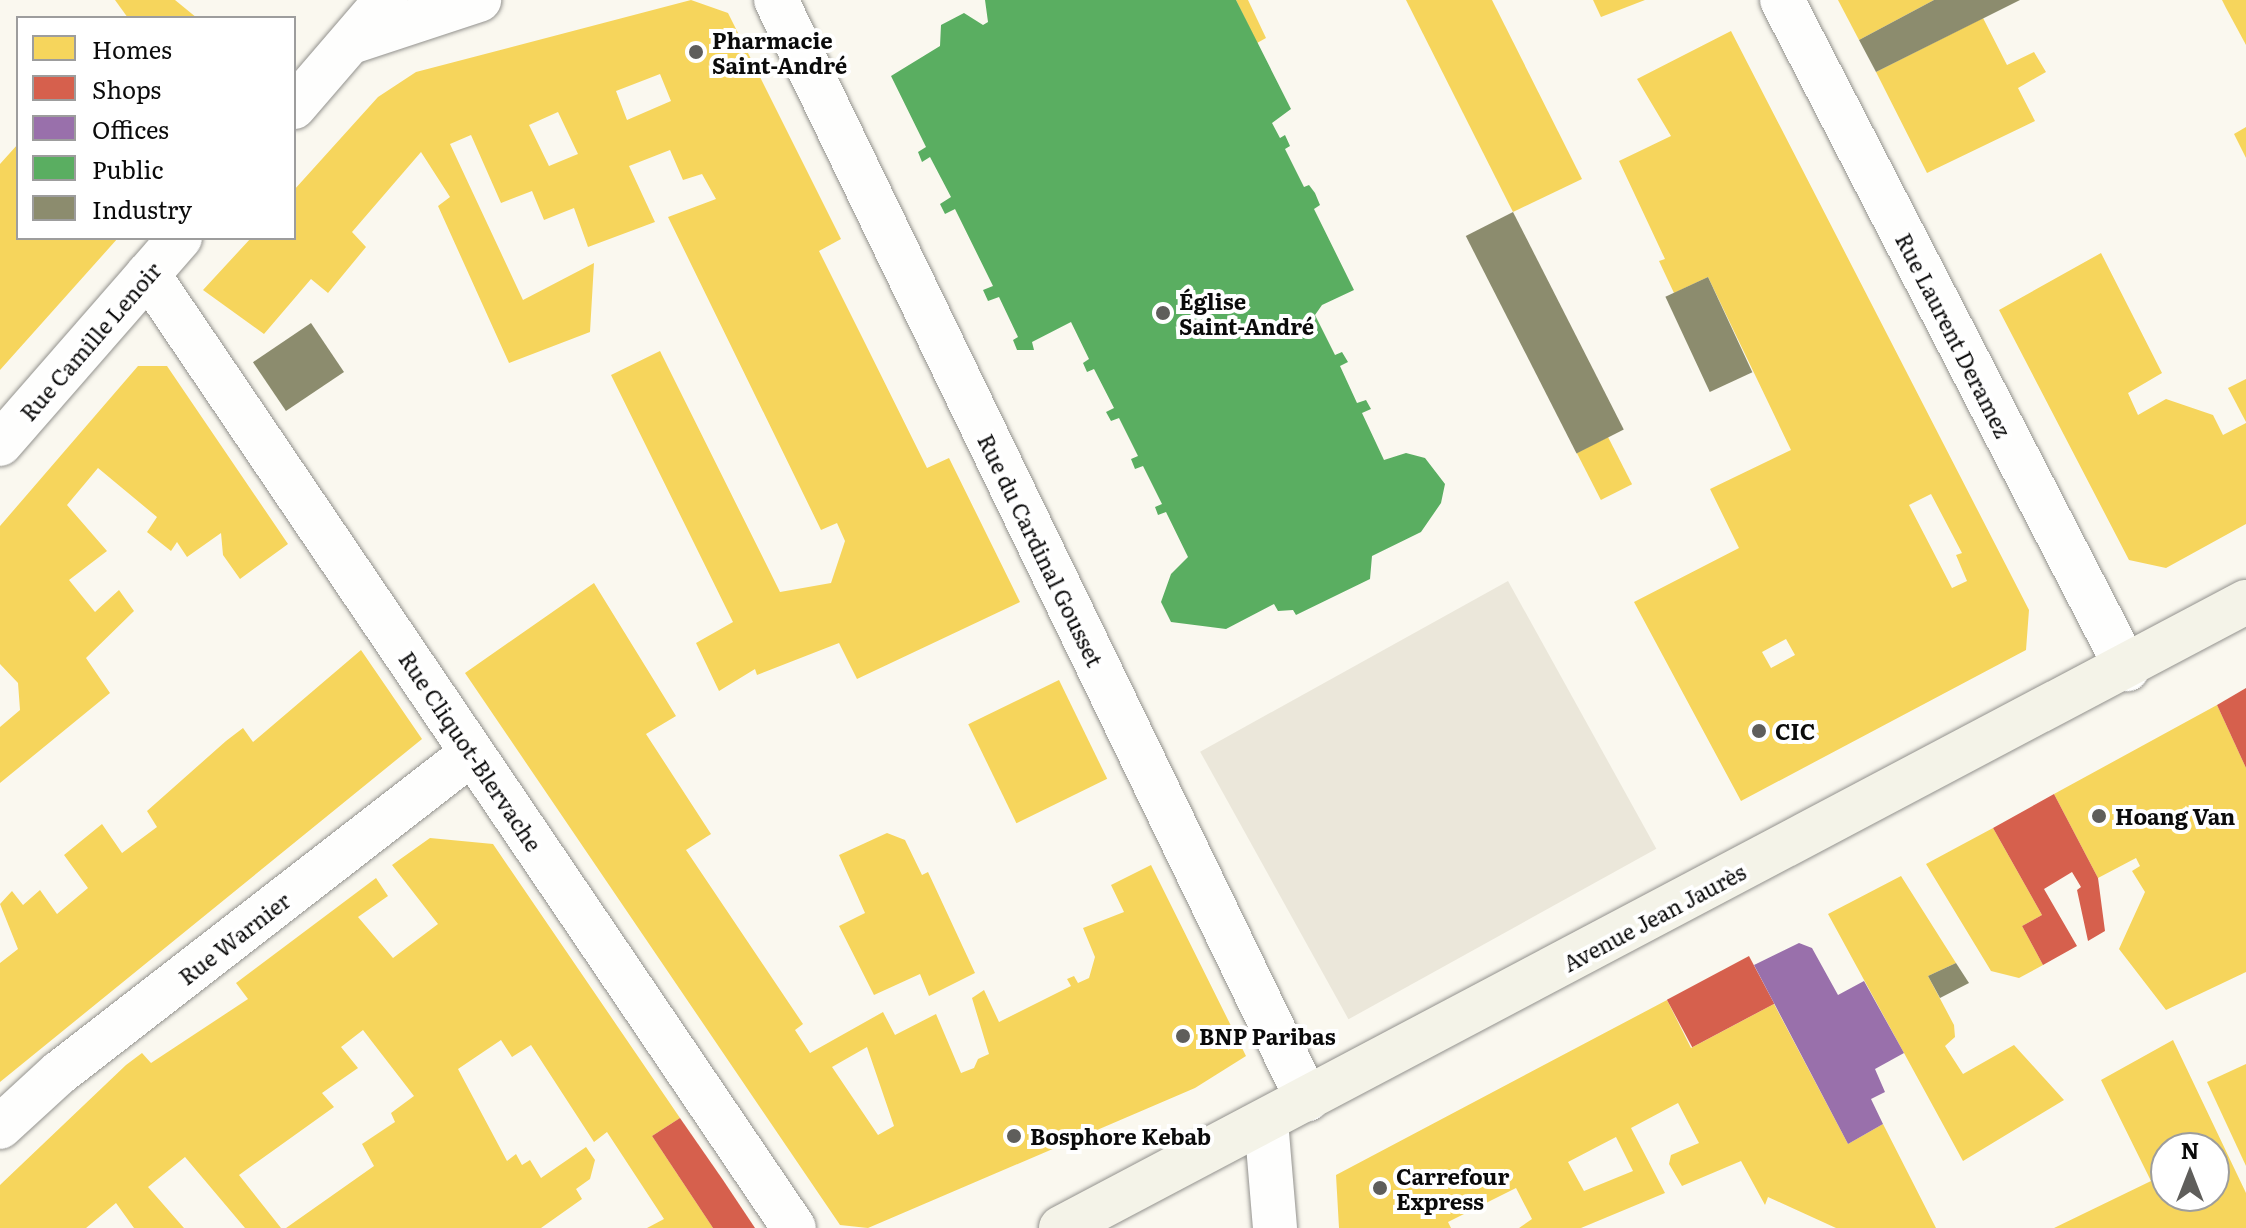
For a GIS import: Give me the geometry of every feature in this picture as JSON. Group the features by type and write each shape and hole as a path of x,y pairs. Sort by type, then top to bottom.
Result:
{"main road":[{"name":"Avenue Jean Jaurès","path":"1061,1228 2127,669 2246,602"}],"street":[{"path":"296,105 386,0"},
{"path":"351,42 479,0"},
{"name":"Rue du Cardinal Gousset","path":"776,0 1307,1099"},
{"name":"Rue Laurent Deramez","path":"1782,0 2127,669"},
{"name":"Rue Camille Lenoir","path":"0,444 178,240"},
{"name":"Rue Cliquot-Blervache","path":"148,274 794,1228"},
{"name":"Rue Warnier","path":"0,1127 59,1073 472,753"},
{"path":"1266,1121 1275,1228"}],"shaded area":[{"path":"1508,581 1656,849 1348,1019 1200,752"}],"building: Homes":[{"path":"115,0 175,0 195,16 127,16"},
{"path":"691,0 728,13 841,239 819,251 927,468 949,458 1020,602 857,679 839,643 757,675 755,669 719,691 696,643 733,622 611,375 660,351 780,592 831,583 845,541 837,523 821,530 668,217 716,199 702,174 683,180 670,150 629,166 655,222 588,247 574,208 544,220 532,191 501,203 471,135 450,144 523,300 594,263 590,332 509,363 438,206 450,197 421,152 352,232 366,247 328,293 311,279 264,334 203,290 249,240 296,240 296,188 378,97 416,72","holes":["660,74 671,101 627,120 616,91","558,112 578,154 549,166 529,125"]},
{"path":"1236,0 1248,0 1266,38 1257,43"},
{"path":"1406,0 1492,0 1582,179 1513,212"},
{"path":"1593,0 1645,0 1601,17"},
{"path":"1838,0 1934,0 1859,40"},
{"path":"2222,0 2246,0 2246,45 2226,8"},
{"path":"1983,18 2007,65 2034,52 2046,72 2018,88 2035,121 1927,173 1876,72"},
{"path":"1731,31 2029,610 2026,650 1741,801 1634,602 1739,548 1710,489 1791,450 1708,277 1674,293 1659,261 1665,259 1619,161 1671,136 1637,79","holes":["1931,494 1962,553 1956,555 1967,581 1952,588 1909,505","1786,639 1795,655 1771,668 1762,652"]},
{"path":"2246,127 2246,158 2234,134"},
{"path":"16,146 16,240 116,240 0,370 0,164"},
{"path":"2101,253 2162,373 2128,393 2138,415 2166,399 2213,415 2223,435 2246,423 2246,524 2166,568 2129,560 1999,310"},
{"path":"138,366 167,366 288,544 240,579 223,555 221,533 187,557 177,542 171,551 147,532 157,517 98,468 67,505 107,551 69,580 95,612 119,590 134,611 86,658 110,693 0,783 0,727 20,710 18,683 0,664 0,526"},
{"path":"2246,379 2246,422 2228,388"},
{"path":"1608,437 1632,484 1601,500 1577,453"},
{"path":"594,583 676,716 646,734 711,834 686,850 803,1024 795,1030 810,1053 883,1012 895,1035 936,1014 961,1073 974,1068 978,1059 989,1054 972,998 984,990 999,1022 1071,986 1067,979 1074,976 1078,983 1089,978 1095,957 1083,928 1124,912 1111,885 1151,865 1246,1056 1195,1088 868,1228 840,1225 465,673","holes":["867,1047 894,1126 878,1135 832,1067"]},
{"path":"361,650 422,739 0,1082 0,963 18,949 0,904 12,891 23,905 40,890 57,914 88,888 64,855 102,824 122,853 157,827 147,811 226,741 243,728 253,742"},
{"path":"1059,680 1107,779 1016,823 968,724"},
{"path":"2217,705 2246,768 2246,972 2166,1010 2119,949 2145,892 2132,871 2140,866 2136,858 2098,878 2054,794"},
{"path":"1993,828 2042,915 2022,926 2043,965 2019,978 1991,971 1926,864"},
{"path":"887,833 905,840 922,875 928,872 975,973 929,996 920,974 874,995 839,926 865,913 839,855"},
{"path":"430,838 493,844 680,1118 652,1136 713,1228 647,1228 664,1219 607,1132 594,1142 531,1045 512,1057 501,1040 458,1069 507,1161 516,1154 522,1165 530,1160 541,1178 586,1147 595,1160 590,1179 576,1189 582,1199 541,1228 286,1228 374,1166 362,1144 395,1122 391,1113 414,1096 363,1030 341,1047 358,1068 322,1093 334,1107 239,1175 281,1228 245,1228 185,1157 148,1187 184,1228 134,1228 116,1203 86,1228 0,1228 0,1185 126,1065 142,1053 151,1063 248,999 236,983 376,878 388,896 358,917 393,958 438,924 392,865"},
{"path":"1901,876 1956,963 1928,976 1954,1025 1955,1037 1945,1046 1963,1074 2014,1045 2064,1100 1963,1161 1828,914"},
{"path":"1667,1000 1691,1048 1774,1004 1848,1144 1883,1124 1936,1228 1836,1228 1768,1197 1765,1205 1741,1161 1682,1186 1669,1164 1671,1155 1699,1143 1678,1103 1631,1128 1665,1193 1581,1228 1519,1228 1532,1219 1516,1188 1448,1222 1451,1228 1339,1228 1336,1175","holes":["1616,1137 1633,1171 1584,1191 1568,1162"]},
{"path":"2173,1040 2217,1132 2150,1132 2150,1179 2101,1080"},
{"path":"2246,1064 2246,1166 2207,1082"},
{"path":"2230,1159 2246,1193 2246,1228 2054,1228 2150,1181 2150,1212 2230,1212"}],"building: Shops":[{"path":"2246,688 2246,768 2217,705"},
{"path":"2054,794 2098,878 2105,931 2088,941 2077,890 2081,887 2072,872 2044,889 2077,946 2043,965 2022,926 2042,915 1993,828"},
{"path":"1749,956 1774,1004 1692,1047 1667,1000"},
{"path":"680,1118 755,1228 713,1228 652,1136"}],"building: Offices":[{"path":"1799,943 1812,948 1838,995 1864,981 1904,1053 1875,1069 1885,1092 1871,1099 1883,1124 1848,1144 1754,965"}],"building: Public":[{"name":"Église Saint-André","path":"985,0 1236,0 1291,109 1272,123 1280,138 1285,135 1290,146 1285,149 1304,187 1309,185 1315,193 1320,205 1314,209 1354,290 1322,305 1315,315 1335,355 1342,352 1348,362 1340,366 1357,403 1366,400 1371,409 1362,413 1384,460 1406,453 1425,458 1445,484 1441,503 1421,532 1372,556 1370,579 1296,615 1293,610 1278,611 1274,604 1226,629 1171,622 1161,602 1171,574 1188,557 1166,512 1158,515 1155,507 1162,504 1143,466 1135,469 1131,459 1138,456 1119,418 1111,421 1106,412 1114,408 1094,369 1087,372 1083,363 1089,359 1071,322 1032,342 1034,350 1017,350 1013,340 1018,337 999,297 988,301 983,290 993,286 955,209 945,214 940,204 951,197 930,157 922,162 918,152 926,147 891,76 940,46 941,25 964,13 983,25 988,22"}],"building: Industry":[{"path":"1934,0 2020,0 1876,72 1859,40"},
{"path":"1513,212 1624,429 1577,453 1466,236"},
{"path":"1708,277 1752,372 1710,392 1665,297"},
{"path":"311,323 344,372 286,411 253,362"},
{"path":"1956,963 1969,983 1940,998 1928,976"}],"place":[{"name":"Pharmacie Saint-André","path":"696,52"},
{"name":"Église Saint-André","path":"1163,313"},
{"name":"CIC","path":"1759,731"},
{"name":"Hoang Van","path":"2099,816"},
{"name":"BNP Paribas","path":"1183,1036"},
{"name":"Bosphore Kebab","path":"1014,1136"},
{"name":"Carrefour Express","path":"1380,1188"}]}
